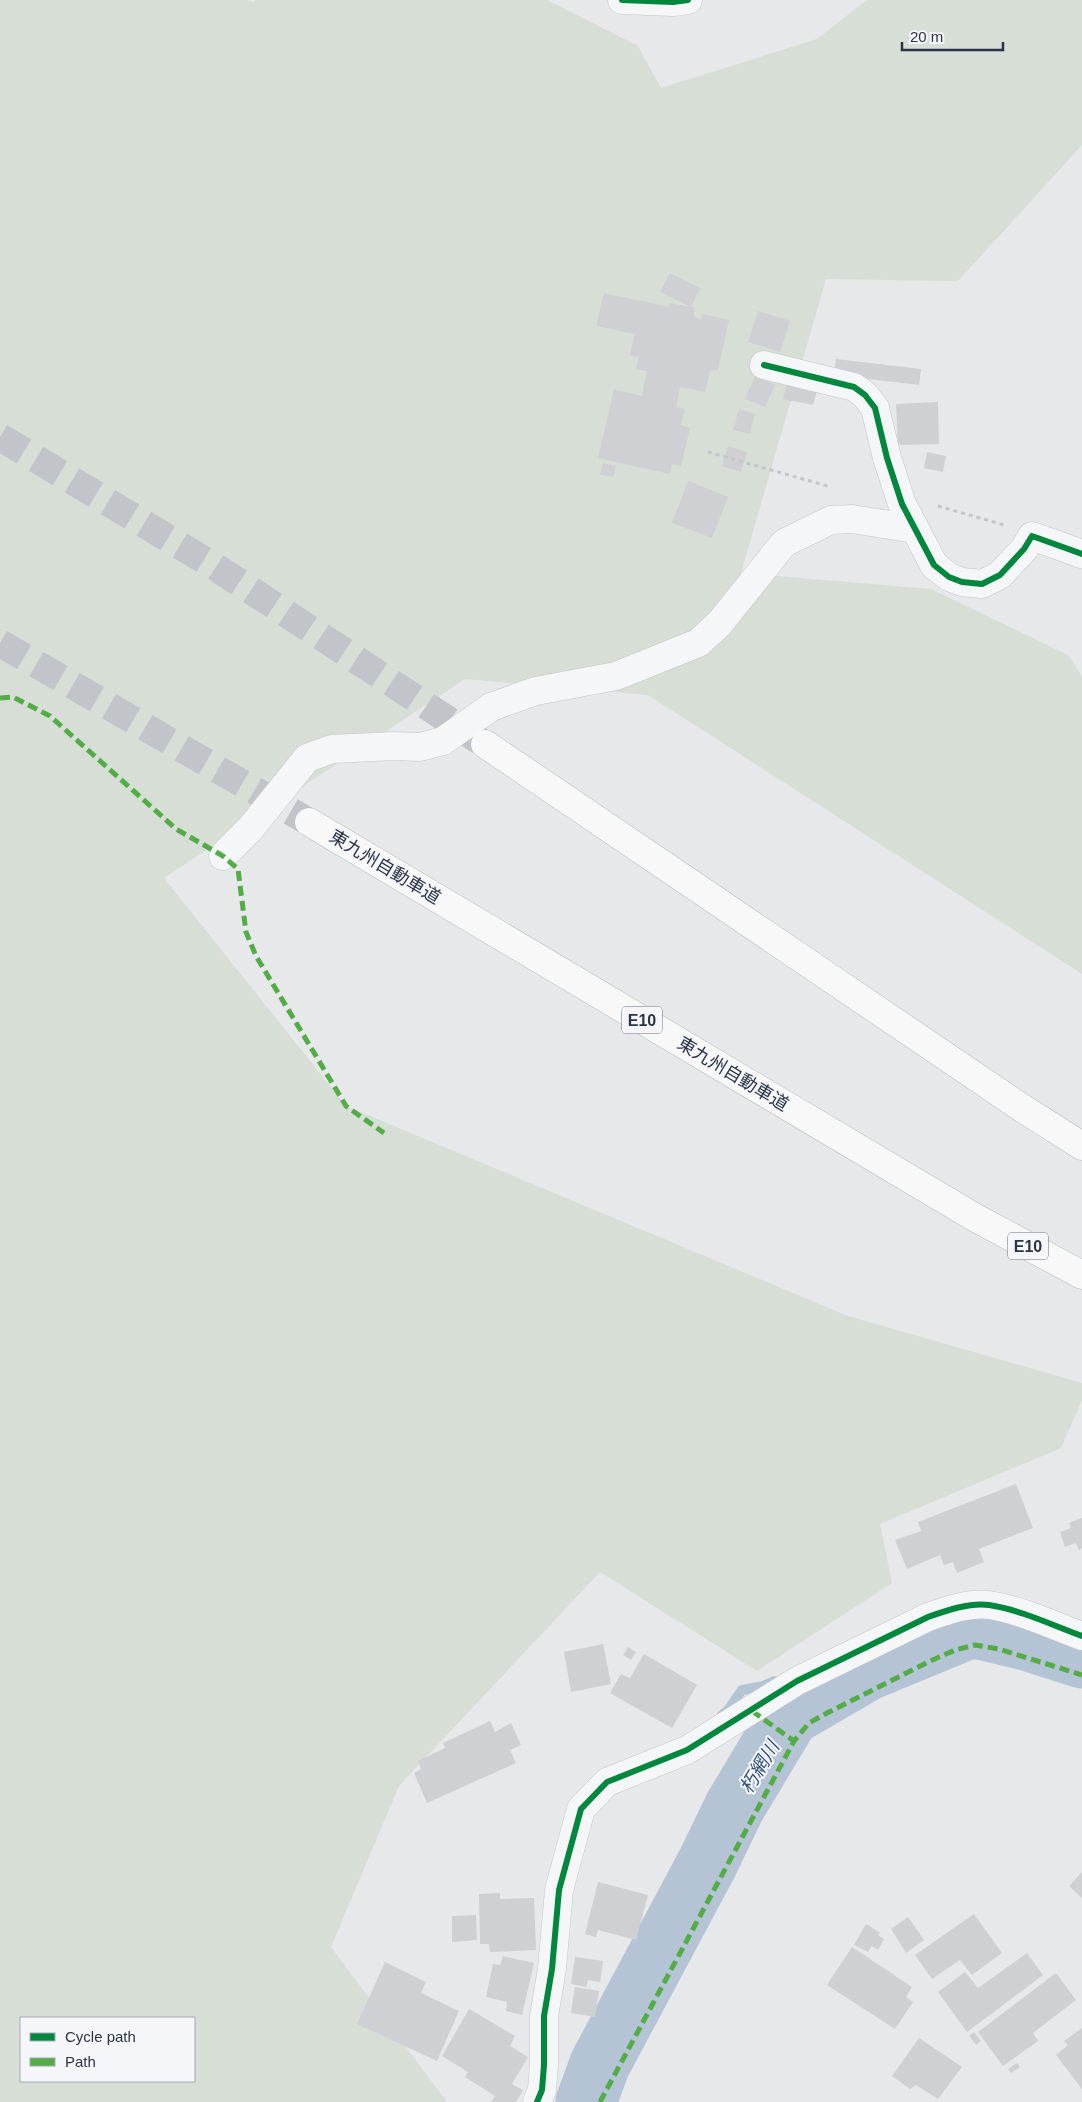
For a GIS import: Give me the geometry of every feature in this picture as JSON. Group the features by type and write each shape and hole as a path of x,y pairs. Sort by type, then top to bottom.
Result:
{"highway":[{"path":"485,744 1019,1106 1082,1146"},
{"name":"東九州自動車道","path":"309,822 974,1217 1082,1276"}],"street":[{"path":"624,0 673,2 688,0"},
{"path":"764,365 854,387 865,395 874,408 902,504 934,565 949,577 962,582 982,584 1000,575 1024,549 1032,536 1082,554"},
{"path":"223,856 250,829 307,758 332,750 394,746 420,747 444,741 491,707 536,692 616,676 698,643 719,624 784,543 831,520 852,519 916,529"},
{"path":"537,2102 542,2090 544,2016 552,1969 559,1890 581,1809 607,1782 686,1750 752,1711 796,1681 928,1617 950,1609 987,1605 1018,1613 1082,1636"}],"path":[{"path":"708,452 789,476"}],"shaded area":[{"path":"0,0 246,0 254,2 255,0 547,0 638,46 661,88 817,39 867,0 1082,0 1082,145 958,281 826,279 741,573 931,589 1068,655 1082,676 1082,974 648,695 465,679 164,878 346,1106 848,1316 1082,1383 1082,1400 1061,1448 880,1524 892,1583 757,1671 600,1572 399,1786 331,1947 447,2102 0,2102"}],"building":[{"path":"670,273 700,288 691,307 660,292"},
{"path":"604,293 669,307 670,303 694,308 694,317 701,319 702,314 729,320 718,370 710,371 705,392 680,387 676,407 685,409 681,425 690,428 681,466 672,465 670,474 598,458 614,389 642,396 647,371 636,369 639,357 630,355 635,334 596,326"},
{"path":"758,311 790,321 780,352 748,342"},
{"path":"836,359 921,369 919,385 834,375"},
{"path":"755,376 775,385 765,407 745,399"},
{"path":"787,383 817,390 813,405 783,399"},
{"path":"938,402 939,444 898,445 896,404"},
{"path":"739,409 755,414 750,434 733,430"},
{"path":"728,446 747,452 741,472 722,466"},
{"path":"927,452 946,456 943,472 924,468"},
{"path":"603,463 616,466 613,477 600,475"},
{"path":"688,481 728,497 712,538 672,523"},
{"path":"1016,1484 1033,1528 979,1549 984,1562 957,1573 953,1562 944,1565 940,1555 907,1569 895,1540 921,1531 918,1522"},
{"path":"1082,1518 1082,1548 1079,1550 1076,1543 1065,1547 1060,1532 1071,1528 1069,1523"},
{"path":"603,1644 611,1684 571,1692 564,1652"},
{"path":"628,1647 636,1652 631,1660 623,1655"},
{"path":"644,1654 697,1685 672,1728 610,1693 621,1674 630,1678"},
{"path":"490,1721 495,1732 511,1723 521,1745 510,1750 516,1763 427,1803 414,1773 421,1769 418,1761 445,1748 443,1743"},
{"path":"1082,1872 1082,1898 1069,1886"},
{"path":"598,1882 648,1895 636,1940 598,1930 596,1937 585,1934"},
{"path":"500,1893 500,1899 534,1898 536,1950 490,1952 489,1944 480,1944 479,1894"},
{"path":"974,1914 1002,1953 972,1975 960,1960 932,1979 915,1955"},
{"path":"476,1915 477,1940 452,1942 452,1916"},
{"path":"908,1917 924,1940 906,1953 891,1929"},
{"path":"866,1924 880,1933 878,1935 884,1939 878,1950 872,1946 868,1952 854,1945"},
{"path":"852,1947 912,1987 906,1997 913,2002 895,2029 827,1985"},
{"path":"1027,1953 1043,1975 967,2032 938,1992 965,1972 978,1988"},
{"path":"503,1956 534,1963 522,2015 506,2011 507,2002 486,1997 493,1964 500,1965"},
{"path":"575,1957 603,1961 600,1982 588,1980 586,1987 571,1984"},
{"path":"385,1962 426,1982 421,1993 459,2011 437,2061 357,2024"},
{"path":"1056,1973 1076,2000 1033,2033 1038,2041 1003,2066 978,2032"},
{"path":"575,1987 599,1991 595,2017 571,2013"},
{"path":"469,2009 515,2036 510,2046 528,2057 512,2084 523,2090 516,2102 491,2102 495,2096 465,2077 468,2072 442,2056"},
{"path":"1082,2028 1082,2089 1056,2055 1068,2045 1064,2041"},
{"path":"974,2032 981,2041 976,2045 969,2036"},
{"path":"919,2038 962,2067 938,2099 916,2085 910,2089 892,2076"},
{"path":"1017,2063 1020,2067 1011,2073 1008,2069"}],"waterway":[{"name":"朽網川","path":"586,2102 600,2064 708,1862 734,1808 789,1716 868,1670 972,1627 1026,1640 1082,1658"},
{"path":"722,1715 728,1710 742,1690 763,1686 774,1681"}],"tunnel":[{"path":"0,437 214,566 480,741"},
{"path":"0,643 309,822"}],"marked path":[{"path":"0,698 13,697 50,716 176,829 223,856 238,869 246,932 256,956 346,1106 384,1133"},
{"path":"600,2102 794,1741 809,1723 928,1662 955,1650 975,1645 999,1649 1082,1675"},
{"path":"752,1711 794,1741"}],"cycle path":[{"path":"622,0 673,2 688,0"},
{"path":"764,365 854,387 865,395 875,408 887,458 902,504 934,565 949,577 962,582 982,584 1000,575 1024,549 1032,536 1082,554"},
{"path":"537,2102 542,2090 544,2016 552,1969 559,1890 581,1809 607,1782 687,1750 797,1681 928,1617 950,1610 982,1604 1001,1607 1082,1636"}]}
